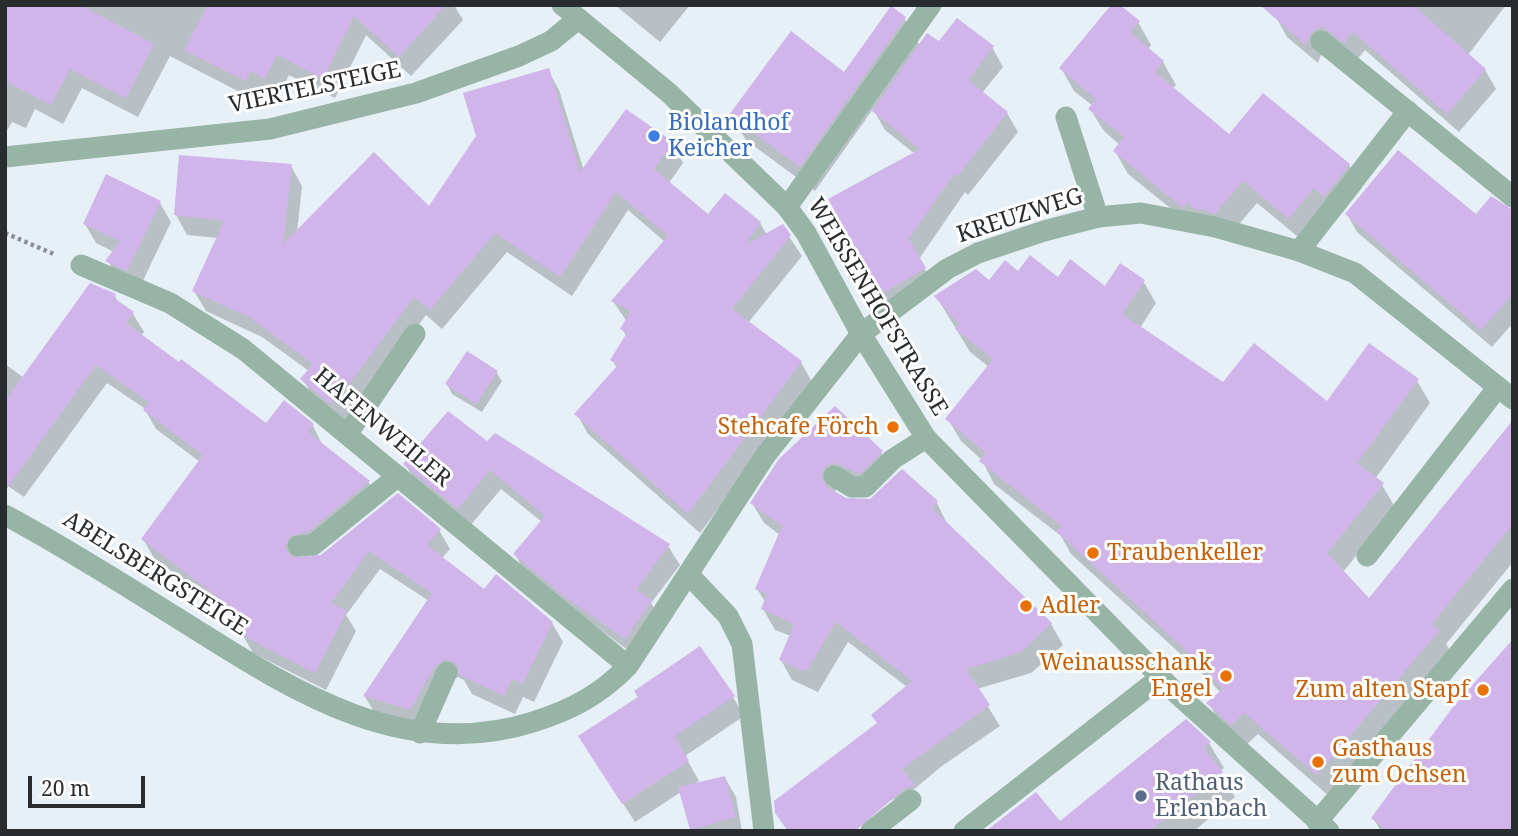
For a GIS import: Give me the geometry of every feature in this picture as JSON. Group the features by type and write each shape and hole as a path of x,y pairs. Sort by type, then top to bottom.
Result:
{"street":[{"path":"788,207 931,5"},
{"name":"WEISSENHOFSTRASSE","path":"570,12 670,93 788,207 806,233 861,334 926,438 1161,677 1319,828"},
{"name":"VIERTELSTEIGE","path":"5,158 270,129 416,93 519,57 551,41 570,12"},
{"path":"1321,41 1513,197"},
{"path":"1299,251 1408,111"},
{"path":"1066,117 1098,217"},
{"name":"KREUZWEG","path":"861,334 913,292 957,263 1044,231 1098,217 1142,214 1215,227 1299,251 1355,274 1505,393"},
{"name":"HAFENWEILER","path":"81,265 170,303 243,349 628,666"},
{"path":"348,433 415,334"},
{"path":"447,672 420,733 460,736 503,731 552,716 604,691 628,666 765,456 861,334"},
{"path":"1367,556 1505,393"},
{"path":"834,476 852,486 865,487 893,459 926,438"},
{"path":"298,547 313,545 398,476"},
{"name":"ABELSBERGSTEIGE","path":"5,515 61,545 276,681 353,715 420,733"},
{"path":"689,575 728,616 742,644 764,831"},
{"path":"1319,828 1513,589"},
{"path":"964,831 1161,677"},
{"path":"871,831 911,800"}],"path":[{"path":"5,233 81,265"}],"building":[{"path":"5,5 80,5 154,44 126,98 70,69 51,105 5,81"},
{"path":"208,5 446,5 399,57 354,16 323,79 277,55 265,79 251,71 245,81 184,50"},
{"path":"1111,5 1120,5 1140,21 1130,32 1164,61 1155,72 1229,134 1263,93 1350,164 1324,197 1314,188 1289,219 1243,181 1215,214 1202,209 1196,210 1188,203 1182,207 1113,151 1124,137 1088,109 1096,99 1059,68"},
{"path":"1260,5 1413,5 1486,69 1447,114 1353,32 1344,43 1322,26 1311,32 1306,45"},
{"path":"891,6 906,17 800,167 729,115 791,31 844,72"},
{"path":"957,18 994,46 968,80 1008,112 957,177 954,174 909,239 926,268 881,294 828,199 920,149 872,111 927,33 939,41"},
{"path":"549,68 580,172 626,109 673,142 654,169 708,214 725,193 761,222 745,245 783,224 791,235 732,309 802,361 688,514 574,414 618,365 610,360 627,333 620,329 631,311 611,301 668,236 616,192 560,277 495,233 430,310 414,297 346,388 343,386 330,404 300,379 313,364 249,317 192,291 224,221 174,215 179,155 292,164 283,244 374,152 429,206 476,136 463,93"},
{"path":"1398,150 1476,214 1491,196 1513,210 1513,294 1481,330 1345,214"},
{"path":"106,174 161,201 127,271 105,261 120,241 83,224"},
{"path":"1030,255 1058,277 1070,259 1105,286 1120,263 1145,280 1122,314 1223,382 1254,343 1327,401 1369,343 1419,379 1357,463 1384,483 1327,553 1369,598 1513,420 1513,524 1431,625 1440,630 1317,775 1244,713 1231,725 1206,703 1223,689 1193,657 1056,531 1062,526 979,461 986,453 945,419 993,359 955,329 959,324 934,296 976,269 989,280 1005,260 1018,271"},
{"path":"90,283 116,294 114,298 134,312 126,323 179,362 181,359 266,423 284,400 314,424 308,432 370,481 308,532 290,536 285,548 292,557 321,555 398,493 441,529 427,545 484,589 496,574 553,622 523,684 512,679 504,696 459,675 457,664 446,659 435,666 410,710 363,696 432,593 369,551 331,603 347,611 315,673 240,634 248,620 141,539 203,455 143,410 149,402 96,365 5,491 5,401"},
{"path":"467,351 498,371 476,404 445,384"},
{"path":"835,406 883,451 860,474 835,463 827,465 821,475 827,487 846,498 870,499 902,469 938,501 932,508 1052,623 1021,652 966,669 990,705 902,769 915,785 903,790 855,831 788,831 775,813 774,801 877,723 871,715 912,681 836,622 806,672 779,660 794,624 761,609 767,594 755,589 782,526 750,503 779,459"},
{"path":"448,411 487,441 495,433 670,544 636,590 652,600 625,639 565,597 513,554 545,516 490,470 458,509 403,464"},
{"path":"1513,639 1513,831 1388,831 1371,818 1453,707"},
{"path":"700,646 735,696 675,736 689,761 622,804 578,736 638,697 634,691"},
{"name":"Rathaus Erlenbach","path":"1186,719 1211,742 1204,748 1223,772 1150,831 986,831 1036,792 1060,821"},
{"path":"725,776 736,817 690,830 678,787"}],"place":[{"name":"Biolandhof Keicher","path":"654,136"},
{"name":"Stehcafe Förch","path":"893,427"},
{"name":"Traubenkeller","path":"1093,553"},
{"name":"Adler","path":"1026,606"},
{"name":"Weinausschank Engel","path":"1226,676"},
{"name":"Zum alten Stapf","path":"1483,690"},
{"name":"Gasthaus zum Ochsen","path":"1318,762"},
{"name":"Rathaus Erlenbach","path":"1141,796"}]}
